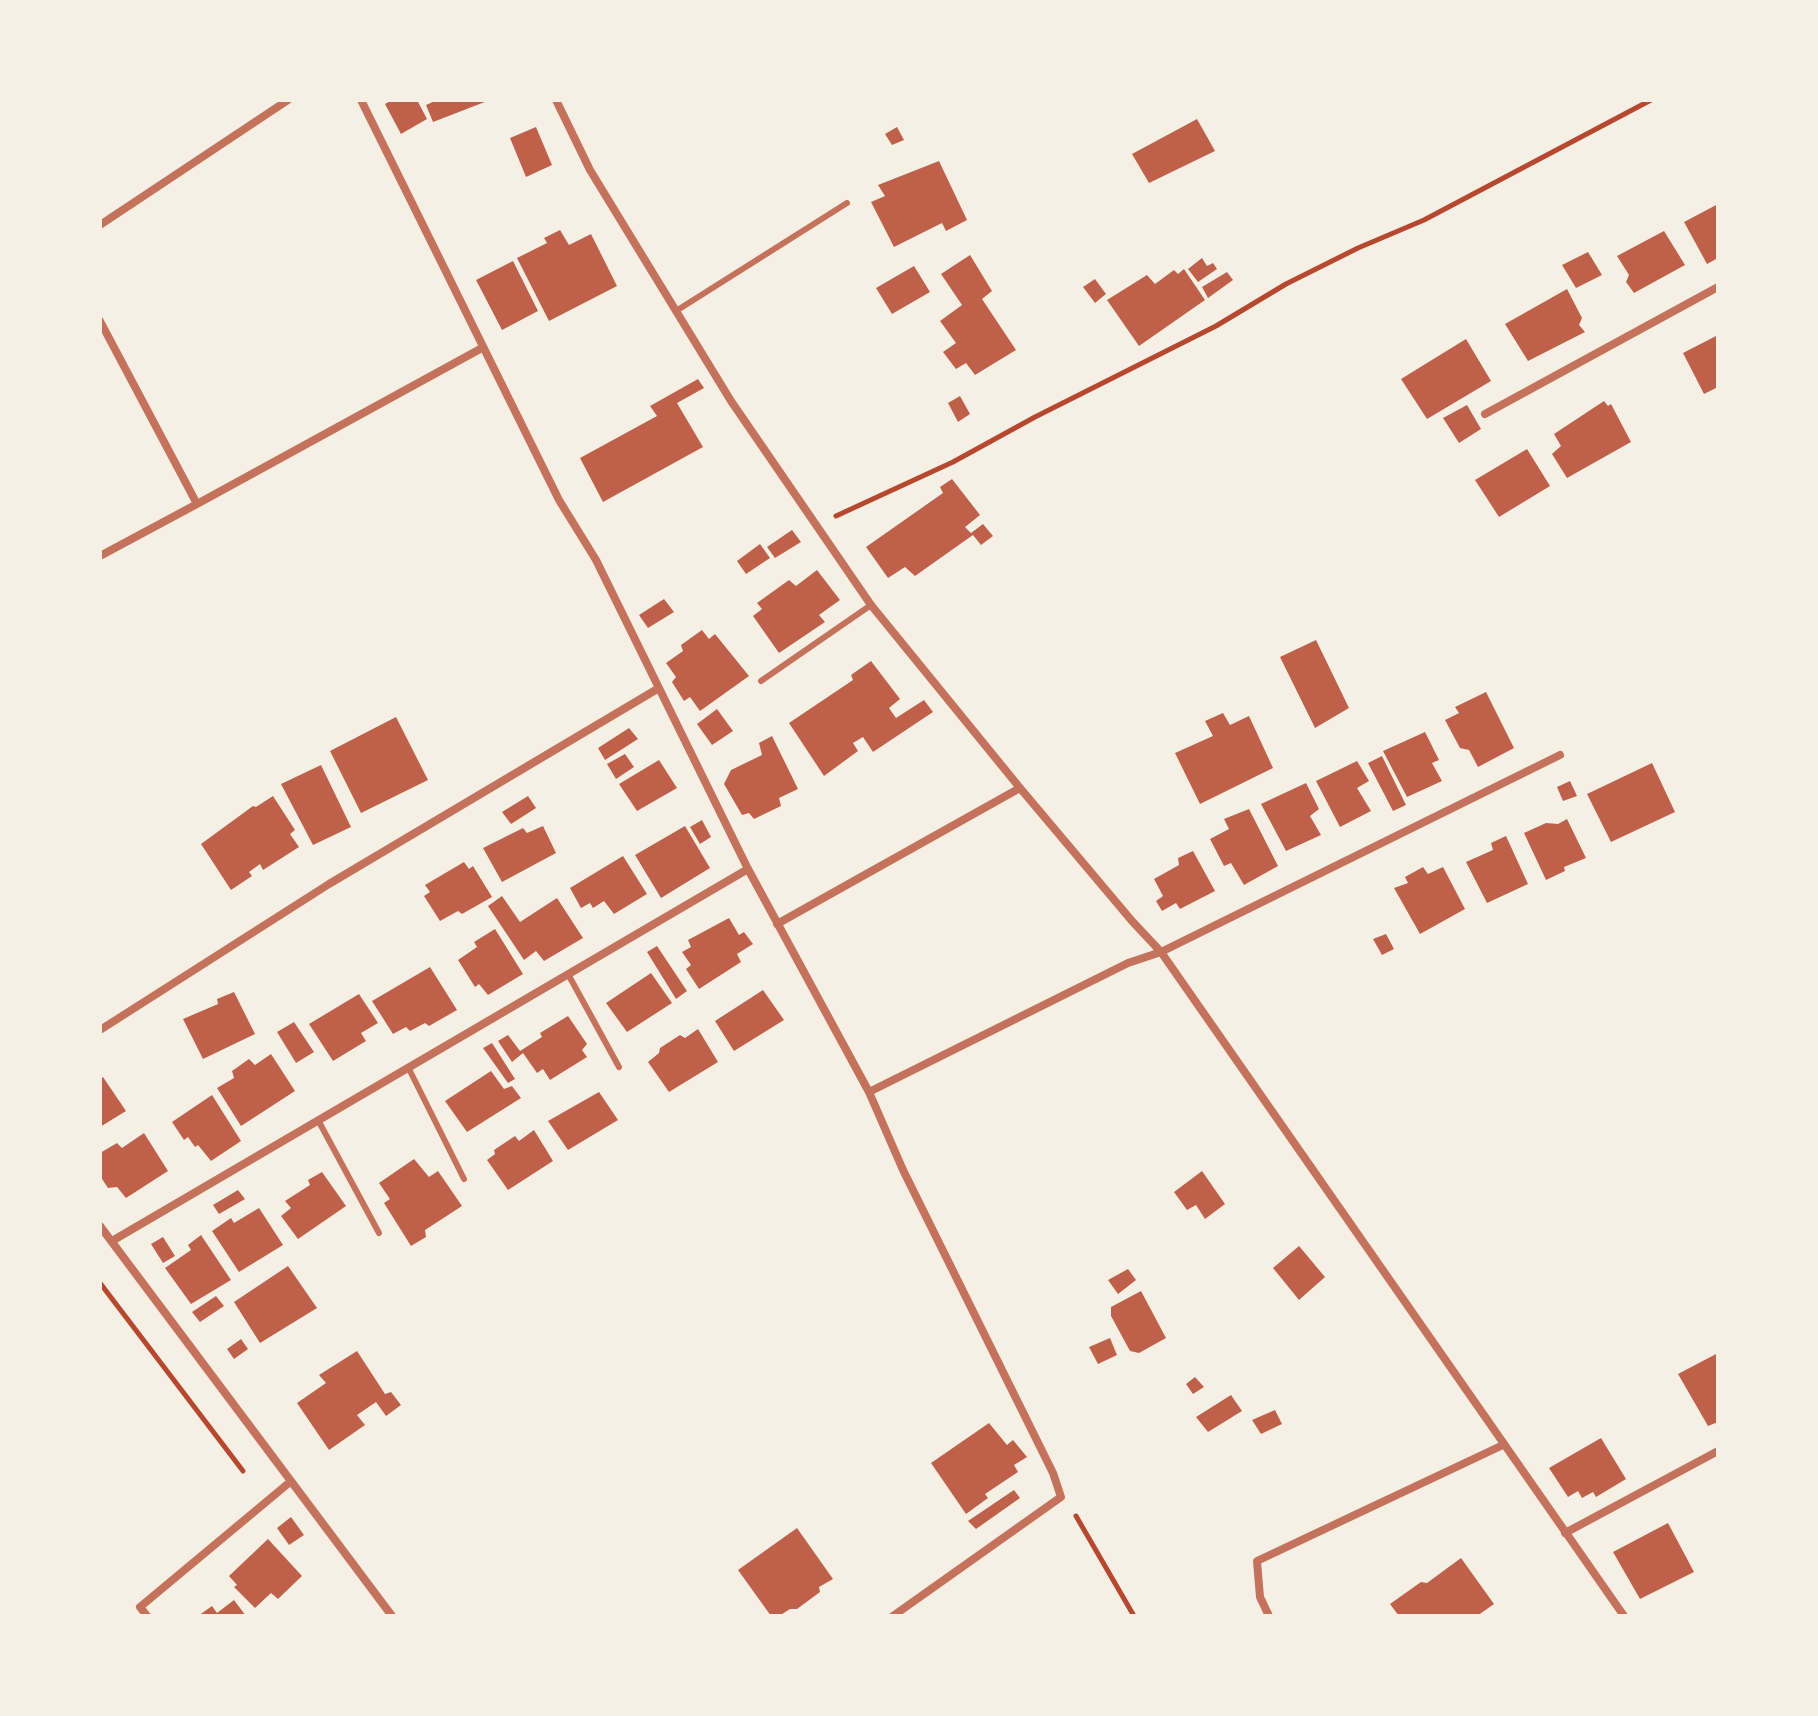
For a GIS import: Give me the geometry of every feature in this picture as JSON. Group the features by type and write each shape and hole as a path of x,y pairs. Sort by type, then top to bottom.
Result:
{"street":[{"path":"100,225 288,100"},
{"path":"361,100 559,500 596,560 748,869 869,1092 903,1170 1053,1473 1061,1497 893,1616"},
{"path":"556,100 590,170 731,401 871,605 1020,788 1161,952 1624,1616"},
{"path":"1485,414 1718,287"},
{"path":"100,321 197,504"},
{"path":"100,556 482,348"},
{"path":"100,1030 329,884 659,688"},
{"path":"869,1092 1128,963 1161,952 1560,755"},
{"path":"777,924 1020,788"},
{"path":"112,1241 748,869"},
{"path":"100,1226 392,1616"},
{"path":"1269,1616 1260,1597 1257,1561 1503,1445"},
{"path":"1565,1533 1718,1451"},
{"path":"147,1616 140,1607 290,1482"}],"lane":[{"path":"676,311 847,203"},
{"path":"761,681 871,605"},
{"path":"568,974 619,1067"},
{"path":"408,1067 464,1179"},
{"path":"318,1120 379,1233"}],"path":[{"path":"816,525 953,462 1216,326 1286,284 1504,180 1651,100"},
{"path":"100,1283 243,1471"},
{"path":"1061,1497 1077,1518 1134,1616"}],"building":[{"path":"392,100 417,100 427,119 401,134 385,104"},
{"path":"437,100 490,100 433,122 426,105"},
{"path":"1197,119 1215,151 1149,183 1132,154"},
{"path":"536,127 552,165 526,177 510,138"},
{"path":"897,127 904,140 892,145 885,134"},
{"path":"939,161 967,220 946,231 942,223 894,247 871,202 885,196 878,185"},
{"path":"1718,204 1718,258 1707,264 1684,222"},
{"path":"560,230 569,245 591,234 617,286 549,321 517,258 547,243 544,238"},
{"path":"1664,231 1685,265 1634,293 1626,282 1629,275 1617,256"},
{"path":"1588,252 1602,275 1576,288 1562,265"},
{"path":"970,255 992,291 982,299 1016,350 975,375 966,363 956,369 943,352 956,343 940,321 962,305 941,274"},
{"path":"1202,258 1207,266 1213,263 1217,269 1198,282 1188,269"},
{"path":"513,261 538,311 502,330 476,280"},
{"path":"914,266 930,292 892,314 876,288"},
{"path":"1184,269 1205,300 1139,346 1107,300 1147,275 1155,284 1174,270 1178,274"},
{"path":"1227,272 1233,280 1208,298 1202,287"},
{"path":"1095,279 1106,294 1095,303 1083,287"},
{"path":"1567,289 1582,318 1579,325 1585,332 1528,361 1505,324"},
{"path":"1718,335 1718,387 1704,394 1683,353"},
{"path":"1466,339 1491,381 1427,419 1401,379"},
{"path":"698,379 704,388 677,403 703,447 603,502 580,458 657,416 650,406"},
{"path":"960,396 970,414 958,422 948,403"},
{"path":"1604,401 1608,406 1611,404 1631,442 1567,478 1552,454 1561,446 1554,434"},
{"path":"1467,405 1481,429 1459,443 1443,418"},
{"path":"1527,449 1550,486 1499,517 1475,480"},
{"path":"952,479 980,515 965,527 971,533 983,524 993,536 981,545 973,535 915,576 905,567 888,578 866,547 943,493 940,487"},
{"path":"792,530 801,542 775,558 767,547"},
{"path":"760,544 770,558 746,574 737,561"},
{"path":"817,570 840,600 819,615 825,622 779,653 753,616 762,609 757,603 789,580 796,586"},
{"path":"664,599 674,612 648,628 639,615"},
{"path":"702,630 709,639 715,634 749,676 700,711 690,697 684,701 672,682 676,677 666,663 683,651 681,645"},
{"path":"1316,640 1349,708 1315,728 1280,657"},
{"path":"871,661 900,699 889,708 896,718 924,700 933,712 873,752 863,737 853,743 858,751 824,776 789,723 853,680 851,675"},
{"path":"1486,692 1514,748 1478,767 1469,750 1460,748 1445,720 1459,713 1455,707"},
{"path":"717,709 733,731 712,745 697,724"},
{"path":"1223,713 1230,725 1249,716 1273,768 1200,804 1175,753 1213,736 1205,721"},
{"path":"396,717 428,780 361,813 330,751"},
{"path":"629,728 638,739 605,760 598,748"},
{"path":"1425,732 1439,760 1432,763 1442,781 1407,797 1383,751"},
{"path":"772,736 798,789 779,798 781,806 754,819 749,813 742,815 724,784 731,770 762,755 759,743"},
{"path":"625,754 634,767 616,779 607,764"},
{"path":"1382,756 1406,805 1393,811 1368,763"},
{"path":"659,760 677,788 637,811 619,784"},
{"path":"1357,761 1369,781 1357,788 1371,811 1340,827 1316,781"},
{"path":"1652,763 1675,812 1611,842 1587,794"},
{"path":"321,765 351,827 313,845 281,784"},
{"path":"1570,781 1577,796 1563,801 1557,787"},
{"path":"1306,783 1319,809 1310,816 1321,835 1286,851 1261,804"},
{"path":"273,796 295,830 290,834 299,847 263,870 260,864 249,872 252,876 231,890 201,844 253,806"},
{"path":"528,796 536,808 511,824 502,812"},
{"path":"1249,809 1278,866 1244,885 1231,863 1224,866 1210,839 1229,829 1224,819"},
{"path":"1567,819 1586,858 1564,867 1565,871 1546,880 1524,833 1546,823 1558,824"},
{"path":"702,820 711,837 700,844 690,827"},
{"path":"543,826 556,853 502,882 483,848 523,828 527,833"},
{"path":"685,826 710,868 661,898 635,855"},
{"path":"1506,836 1528,884 1487,903 1466,862 1493,850 1491,843"},
{"path":"1193,851 1215,891 1180,909 1176,903 1162,911 1156,901 1163,896 1154,879 1179,865 1178,858"},
{"path":"623,856 647,894 614,914 604,901 593,908 590,903 581,908 570,888"},
{"path":"464,862 469,869 473,866 492,897 462,914 458,911 440,921 424,896 430,892 425,885"},
{"path":"1423,867 1428,874 1443,867 1465,909 1420,934 1394,888 1408,883 1405,877"},
{"path":"502,896 520,922 557,898 583,938 544,961 536,951 524,960 488,906"},
{"path":"729,918 739,935 744,932 753,944 737,954 741,962 699,989 686,969 691,965 682,952 691,947 688,940"},
{"path":"495,929 523,974 488,995 479,984 475,987 458,960 477,947 474,942"},
{"path":"1386,934 1394,949 1382,955 1373,939"},
{"path":"657,946 687,991 676,999 647,952"},
{"path":"430,967 457,1010 429,1026 425,1023 410,1031 406,1027 393,1034 372,1001"},
{"path":"651,973 672,1003 627,1032 606,1003"},
{"path":"763,990 784,1020 734,1051 715,1021"},
{"path":"234,992 255,1034 203,1059 183,1019 218,1004 217,999"},
{"path":"359,994 378,1023 361,1033 366,1041 333,1061 309,1024"},
{"path":"568,1016 587,1044 582,1050 587,1057 550,1080 543,1069 537,1073 523,1053 512,1062 498,1041 508,1035 520,1051 542,1037 540,1033"},
{"path":"294,1022 314,1052 296,1063 277,1032"},
{"path":"698,1029 718,1062 669,1092 648,1062 659,1053 660,1048 680,1035 685,1038"},
{"path":"492,1043 515,1079 508,1083 483,1048"},
{"path":"271,1054 295,1091 241,1126 217,1088 234,1078 232,1071 249,1059 255,1065"},
{"path":"491,1071 504,1089 512,1086 521,1098 467,1132 445,1101"},
{"path":"103,1077 126,1111 100,1127 100,1079"},
{"path":"599,1092 618,1120 568,1150 548,1121"},
{"path":"212,1095 241,1141 211,1161 188,1137 184,1140 172,1122"},
{"path":"534,1130 553,1161 508,1190 487,1160 495,1154 494,1150 515,1136 519,1141"},
{"path":"144,1133 168,1171 126,1198 117,1187 108,1188 100,1176 100,1153 117,1143 122,1148"},
{"path":"414,1159 429,1177 438,1171 462,1206 425,1230 426,1237 411,1246 384,1203 390,1199 379,1183"},
{"path":"1202,1171 1225,1204 1205,1219 1196,1205 1187,1210 1174,1192"},
{"path":"322,1172 346,1206 298,1239 281,1216 291,1208 285,1201 310,1185 308,1180"},
{"path":"238,1190 245,1199 219,1214 213,1205"},
{"path":"259,1208 283,1245 239,1272 212,1231 231,1218 234,1223"},
{"path":"201,1235 231,1280 191,1304 165,1268 191,1250 188,1245"},
{"path":"163,1237 175,1256 163,1263 151,1244"},
{"path":"1299,1246 1325,1277 1299,1300 1273,1268"},
{"path":"288,1266 317,1308 260,1343 234,1302"},
{"path":"1128,1269 1136,1280 1118,1294 1108,1280"},
{"path":"1141,1291 1166,1338 1139,1353 1130,1351 1111,1316 1111,1307"},
{"path":"216,1296 224,1306 200,1322 192,1312"},
{"path":"1110,1338 1117,1355 1098,1364 1089,1347"},
{"path":"241,1339 248,1349 234,1359 227,1349"},
{"path":"357,1351 385,1394 391,1392 401,1405 386,1416 376,1402 357,1415 365,1425 329,1450 297,1403 326,1383 319,1375"},
{"path":"1718,1353 1718,1422 1708,1426 1678,1374"},
{"path":"1195,1377 1204,1387 1193,1394 1186,1384"},
{"path":"1231,1395 1242,1411 1208,1432 1196,1417"},
{"path":"1275,1410 1282,1424 1261,1434 1252,1420"},
{"path":"989,1423 1007,1445 1013,1440 1027,1457 1014,1465 1018,1472 985,1494 988,1498 966,1514 931,1463"},
{"path":"1601,1438 1626,1479 1596,1497 1593,1492 1582,1498 1578,1491 1568,1497 1549,1468"},
{"path":"1014,1490 1020,1498 976,1529 968,1521"},
{"path":"291,1517 304,1535 289,1545 277,1528"},
{"path":"1668,1523 1694,1572 1640,1599 1613,1552"},
{"path":"797,1528 833,1579 819,1587 820,1592 797,1609 771,1616 738,1570"},
{"path":"268,1539 302,1576 278,1599 271,1593 255,1608 234,1587 237,1585 229,1576"},
{"path":"1461,1558 1494,1604 1477,1616 1399,1616 1390,1604 1421,1582 1427,1583"},
{"path":"234,1600 246,1616 198,1616 212,1606 217,1613"}]}
